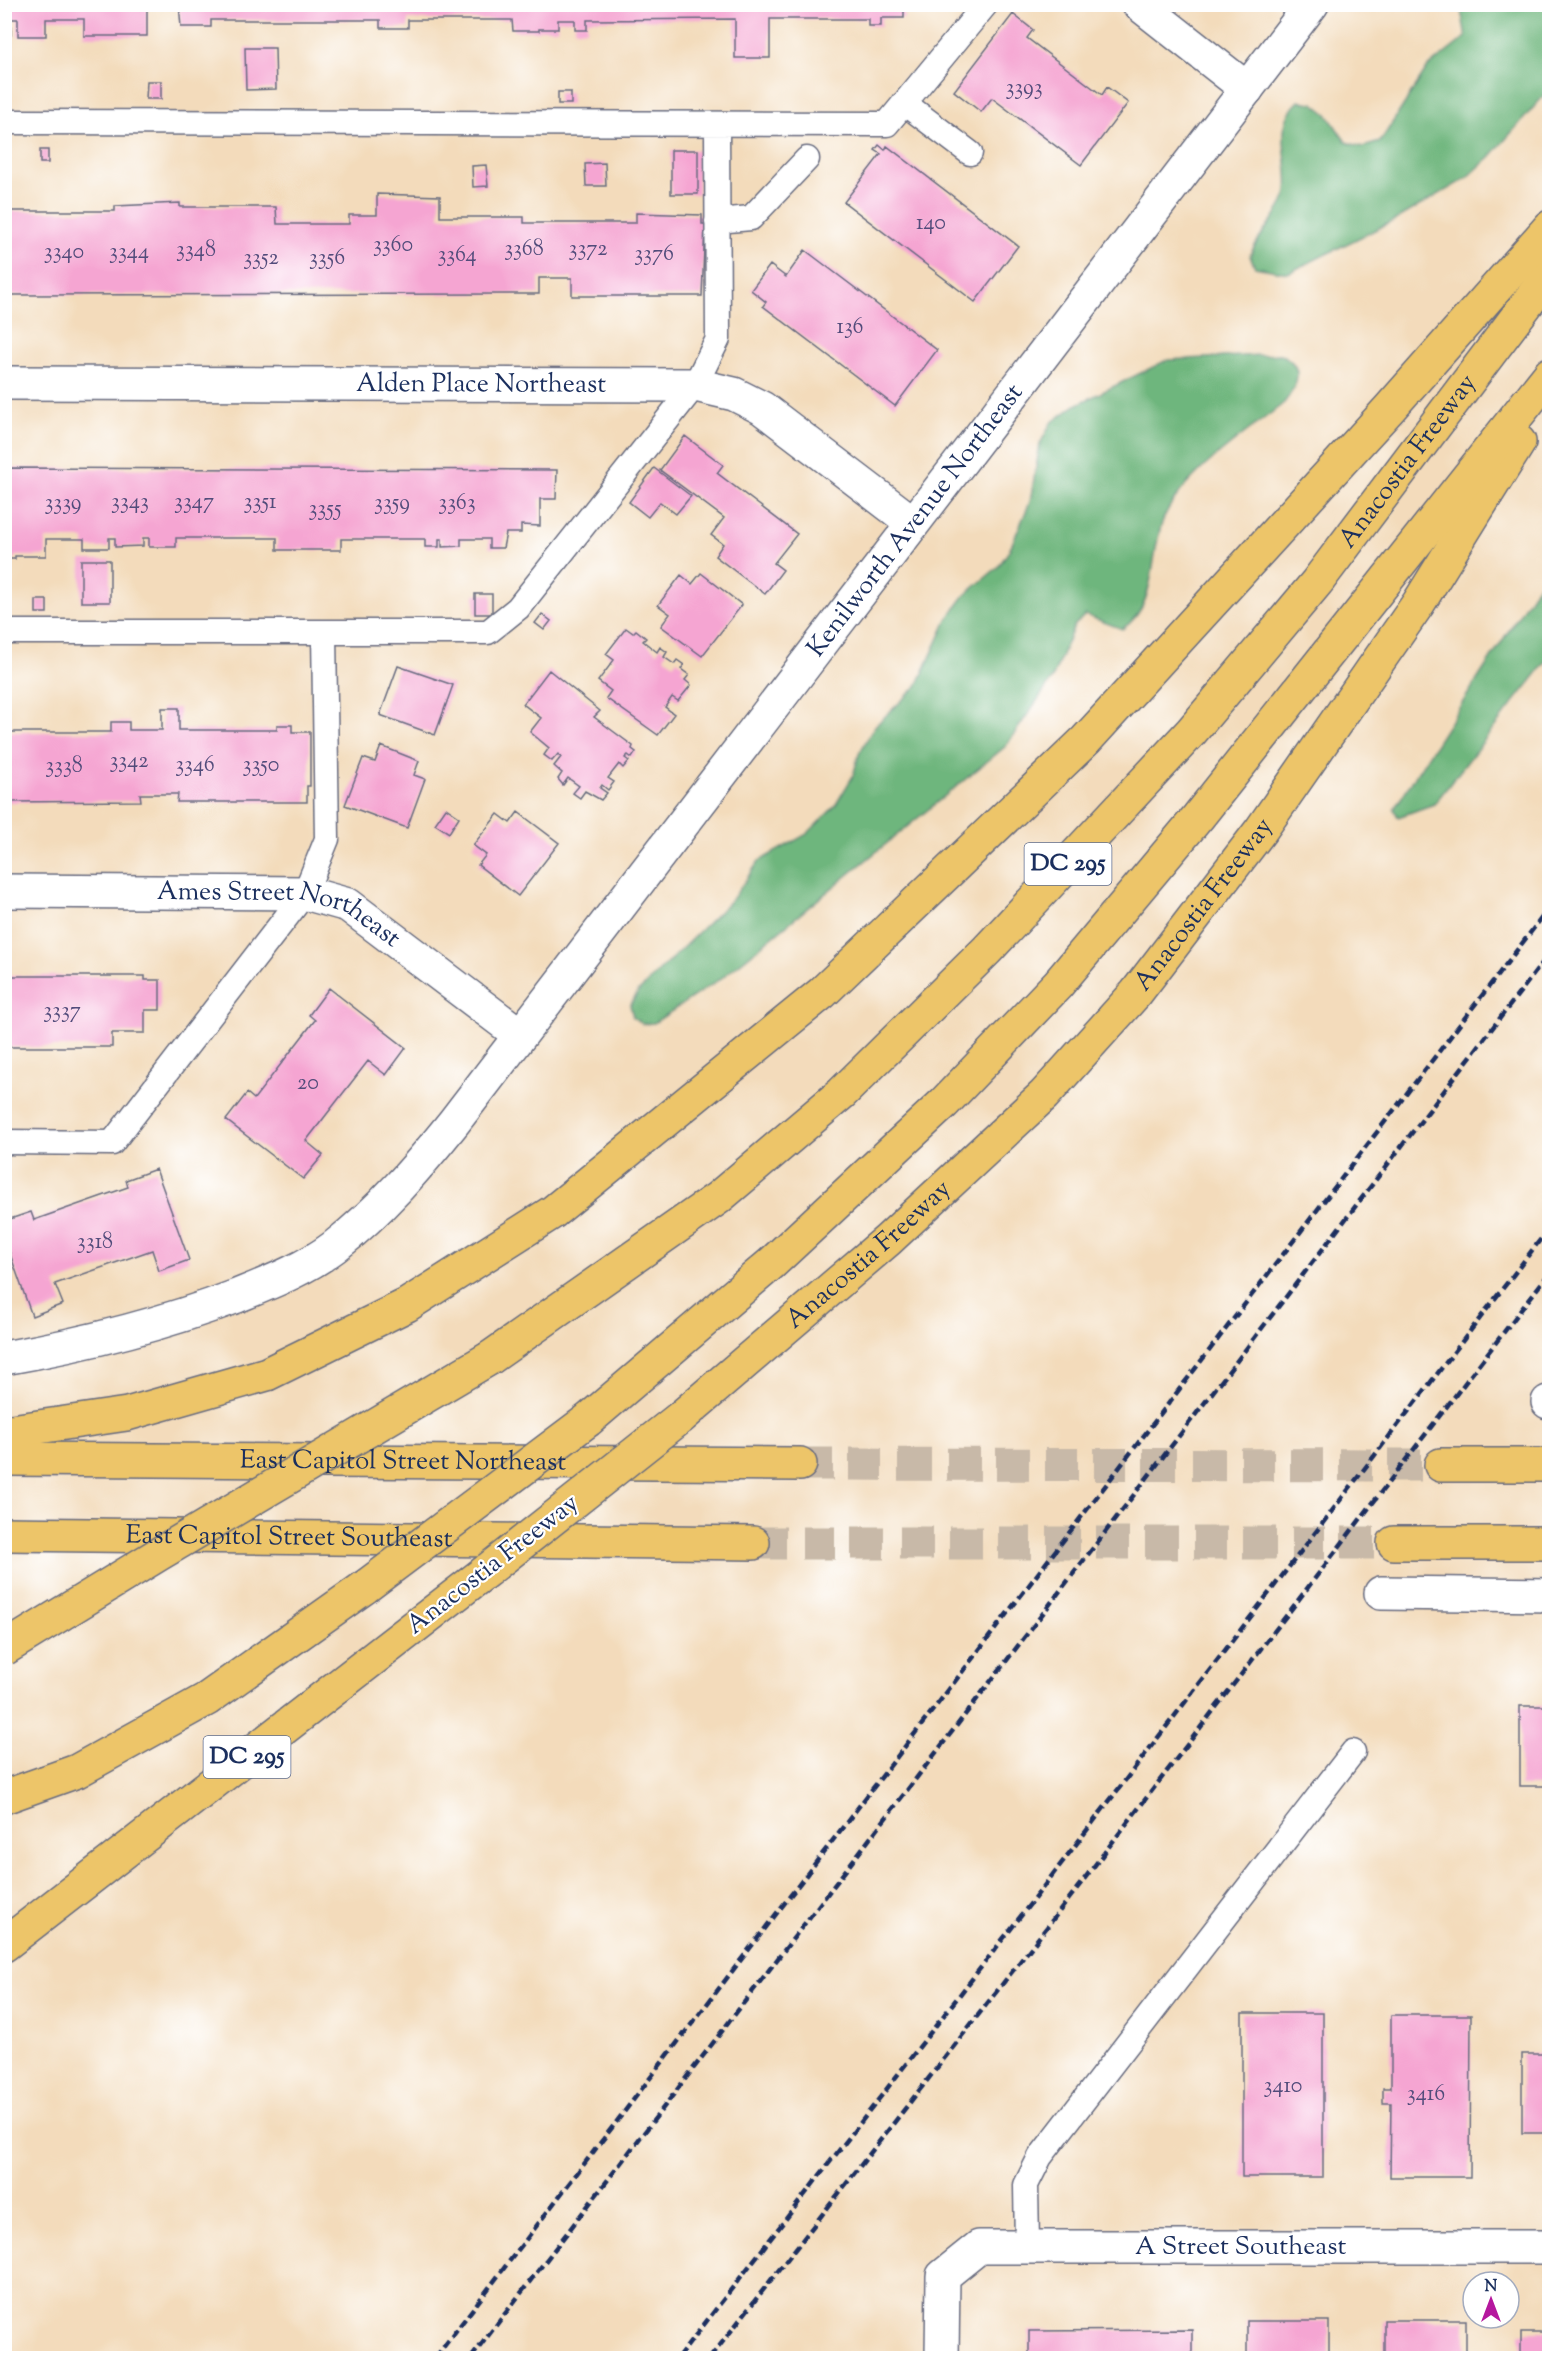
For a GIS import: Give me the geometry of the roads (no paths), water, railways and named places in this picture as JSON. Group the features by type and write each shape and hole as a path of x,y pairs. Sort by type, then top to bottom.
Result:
{"main road":[{"path":"4,1432 127,1414 267,1374 407,1305 553,1212 822,993 1086,740 1389,409 1550,226"},
{"name":"Anacostia Freeway","path":"4,1649 490,1358 718,1198 842,1093 987,950 1191,732 1317,582 1550,273"},
{"path":"4,1797 77,1771 207,1699 365,1587 588,1420 772,1263 944,1103 1058,984 1198,817 1550,374"},
{"name":"Anacostia Freeway","path":"4,1945 681,1417 888,1240 1044,1095 1136,993 1261,830 1418,604 1550,392"},
{"name":"East Capitol Street Northeast","path":"4,1459 800,1464"},
{"path":"1441,1465 1550,1465"},
{"name":"East Capitol Street Southeast","path":"4,1534 753,1543"},
{"path":"1394,1543 1550,1543"}],"street":[{"path":"1139,4 1247,88"},
{"name":"Kenilworth Avenue Northeast","path":"520,1035 1312,4"},
{"name":"Alden Place Northeast","path":"4,382 695,386 734,394 762,408 913,524"},
{"name":"Ames Street Northeast","path":"4,891 305,893 348,905 520,1035"},
{"path":"4,1358 69,1346 163,1322 277,1280 320,1256 367,1218 427,1156 520,1035"},
{"path":"1381,1593 1550,1594"},
{"name":"A Street Southeast","path":"942,2358 943,2277 978,2247 1028,2245 1550,2247"}],"lane":[{"path":"4,122 887,124 986,4"},
{"path":"904,103 970,153"},
{"path":"4,632 488,632 518,609 695,386 718,339 717,124"},
{"path":"717,221 751,218 807,159"},
{"path":"4,1142 112,1143 305,893 327,839 324,633"},
{"path":"1028,2245 1026,2186 1040,2157 1353,1752"}],"tunnel":[{"path":"800,1464 1441,1465"},
{"path":"753,1543 1394,1543"}],"railway":[{"path":"435,2358 1550,907"},
{"path":"471,2358 1550,953"},
{"path":"678,2358 1550,1227"},
{"path":"710,2358 1065,1904 1550,1272"}]}
